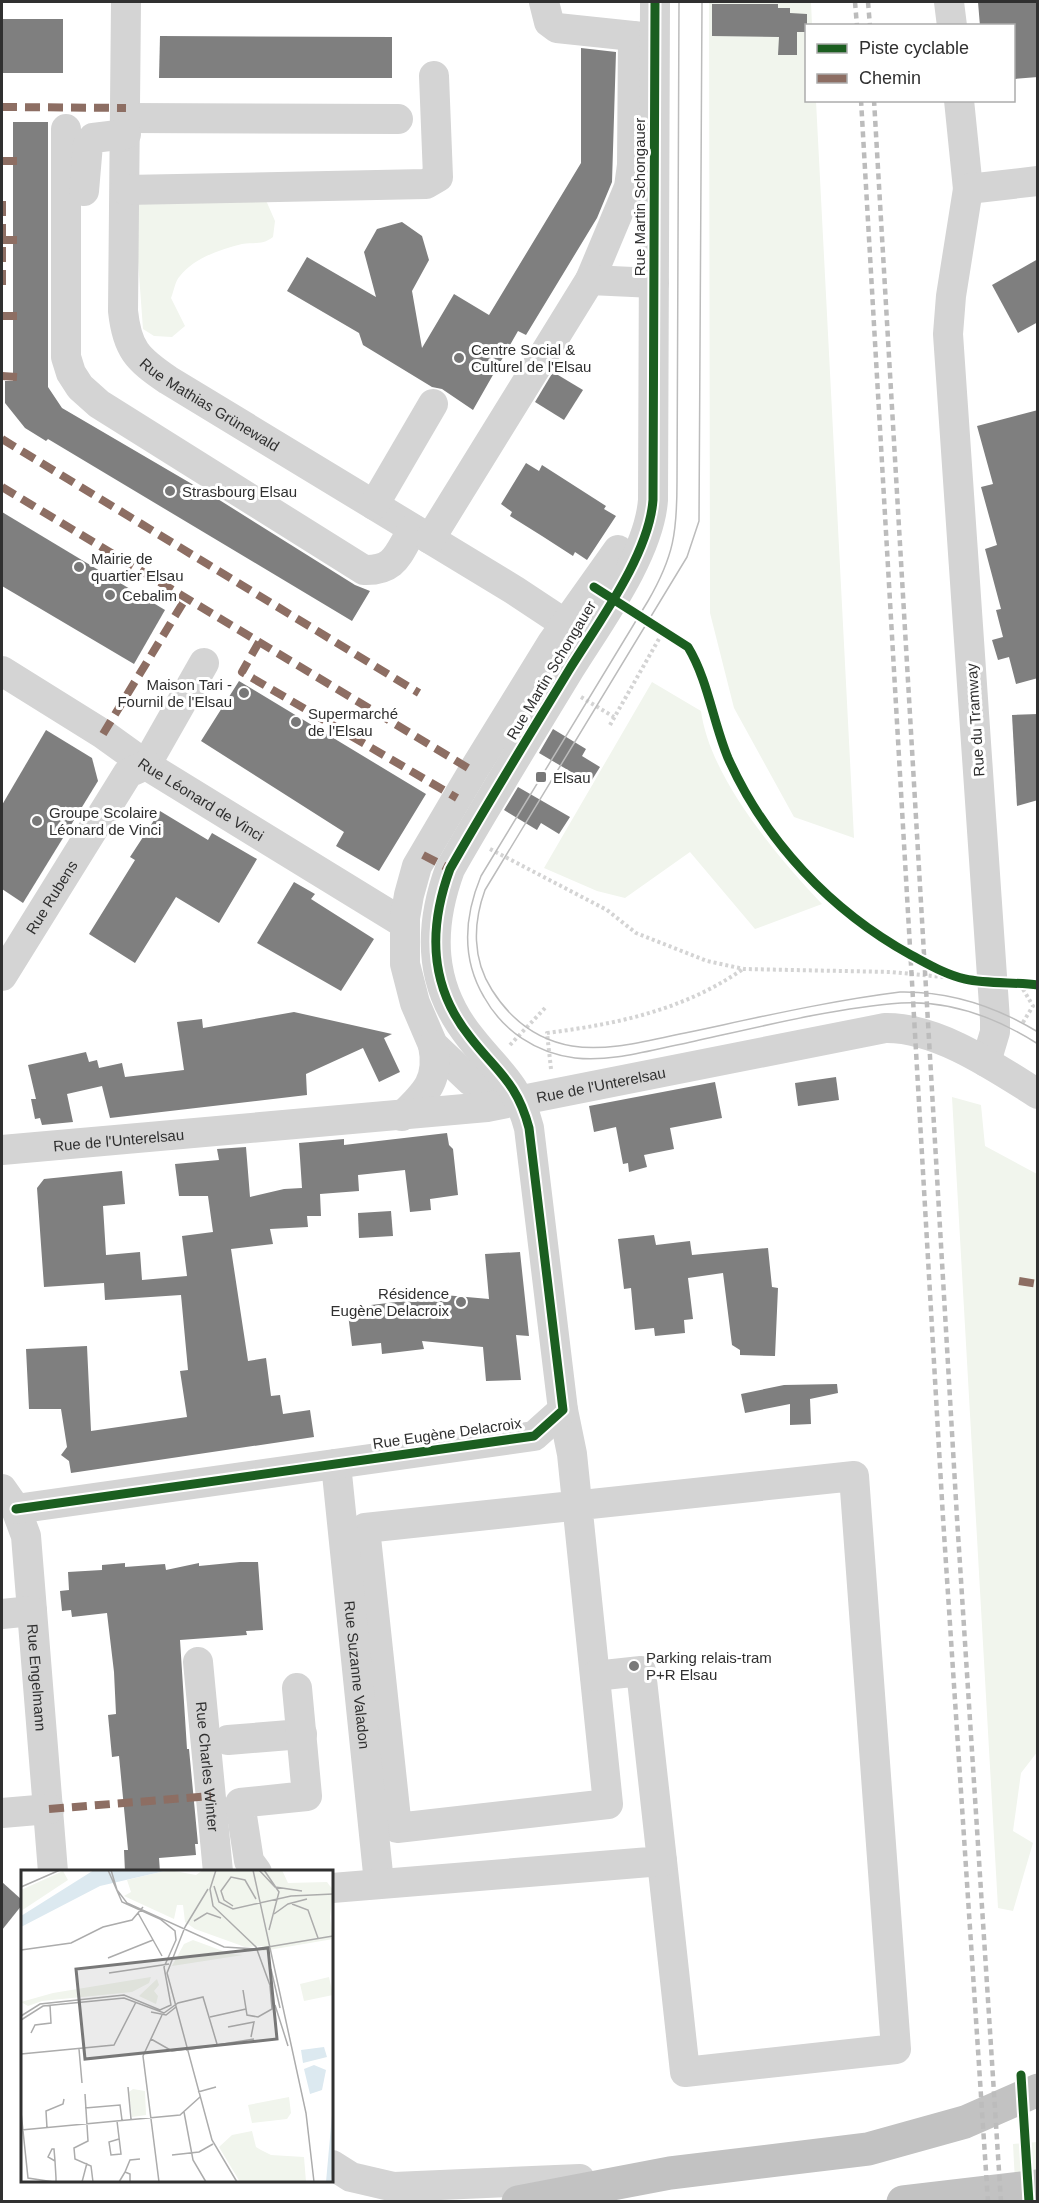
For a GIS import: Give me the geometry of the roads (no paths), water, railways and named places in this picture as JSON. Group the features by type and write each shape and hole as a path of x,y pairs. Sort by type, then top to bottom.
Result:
{"highway":[{"path":"518,2202 670,2173 868,2149 965,2122 1038,2090"},
{"path":"903,2202 1038,2186"}],"street":[{"name":"Rue Mathias Grünewald","path":"126,2 123,311 129,343 139,359 168,380 577,631"},
{"path":"66,129 66,357 71,373 80,387 122,420 364,570 379,570 391,566 422,534 590,280 629,187 644,37 557,28 549,22 544,2"},
{"name":"Rue Martin Schongauer","path":"520,1102 512,1085 459,1021 443,993 436,967 435,927 450,869 577,631 594,587 640,513 653,462 654,283 644,37 655,2"},
{"path":"949,2 952,24"},
{"path":"125,190 426,184 438,177 434,76"},
{"name":"Rue du Tramway","path":"959,102 968,189 948,334 952,376 978,981 995,1032 986,1062"},
{"path":"66,206 79,200 86,188 88,144 93,138 126,126 399,119"},
{"path":"968,189 1038,181"},
{"path":"590,280 654,283"},
{"path":"374,505 434,404"},
{"name":"Rue Martin Schongauer","path":"520,1102 486,1090 471,1081 433,1045 408,982 405,964 405,924 417,866 577,631"},
{"path":"146,765 204,663"},
{"name":"Rue Léonard de Vinci","path":"2,671 103,734 146,765 405,924"},
{"name":"Rue Rubens","path":"2,975 128,773 146,765"},
{"name":"Rue de l'Unterelsau","path":"2,1150 402,1116 520,1102 885,1028 910,1029 926,1034 986,1062 1038,1094"},
{"path":"402,1116 419,1100 435,1076 437,1062 433,1045"},
{"path":"520,1102 529,1128 563,1410 572,1454 577,1506 608,1804 397,1828 365,1528 577,1506 854,1476 896,2049 685,2072 641,1671 595,1676"},
{"name":"Rue Eugène Delacroix","path":"9,1499 336,1464 534,1436 563,1410"},
{"name":"Rue Suzanne Valadon","path":"336,1464 380,1883"},
{"name":"Rue Engelmann","path":"9,1499 26,1536 53,1870"},
{"path":"2,1614 32,1611"},
{"name":"Rue Charles Winter","path":"198,1662 219,1870"},
{"path":"256,1870 249,1861 240,1803 308,1796 297,1688"},
{"path":"228,1740 302,1734"},
{"path":"2,1813 49,1809"},
{"path":"333,1888 662,1861"},
{"path":"333,2166 351,2178 394,2187 461,2186 670,2173"}],"tram line":[{"path":"679,2 675,530 669,557 657,585 481,876 468,922 468,952 471,967 484,997 511,1030 547,1051 575,1058 629,1055 820,1014 901,1003 937,1004 972,1013 1006,1026 1038,1044"},
{"path":"702,2 699,521 687,557 485,890 478,915 476,941 481,966 485,978 499,1001 516,1019 536,1034 572,1046 600,1047 629,1044 819,1005 900,992 955,997 989,1008 1038,1032"}],"railway":[{"path":"855,2 857,24"},
{"path":"868,2 870,24"},
{"path":"861,102 943,1518 988,2202"},
{"path":"874,102 957,1518 1001,2202"}],"place":[{"name":"Centre Social & Culturel de l'Elsau","path":"459,358"},
{"name":"Strasbourg Elsau","path":"170,491"},
{"name":"Mairie de quartier Elsau","path":"79,567"},
{"name":"Cebalim","path":"110,595"},
{"name":"Maison Tari - Fournil de l'Elsau","path":"244,693"},
{"name":"Supermarché de l'Elsau","path":"296,722"},
{"name":"Elsau","path":"541,777"},
{"name":"Groupe Scolaire Léonard de Vinci","path":"37,821"},
{"name":"Résidence Eugène Delacroix","path":"461,1302"},
{"name":"Parking relais-tram P+R Elsau","path":"634,1666"}]}
